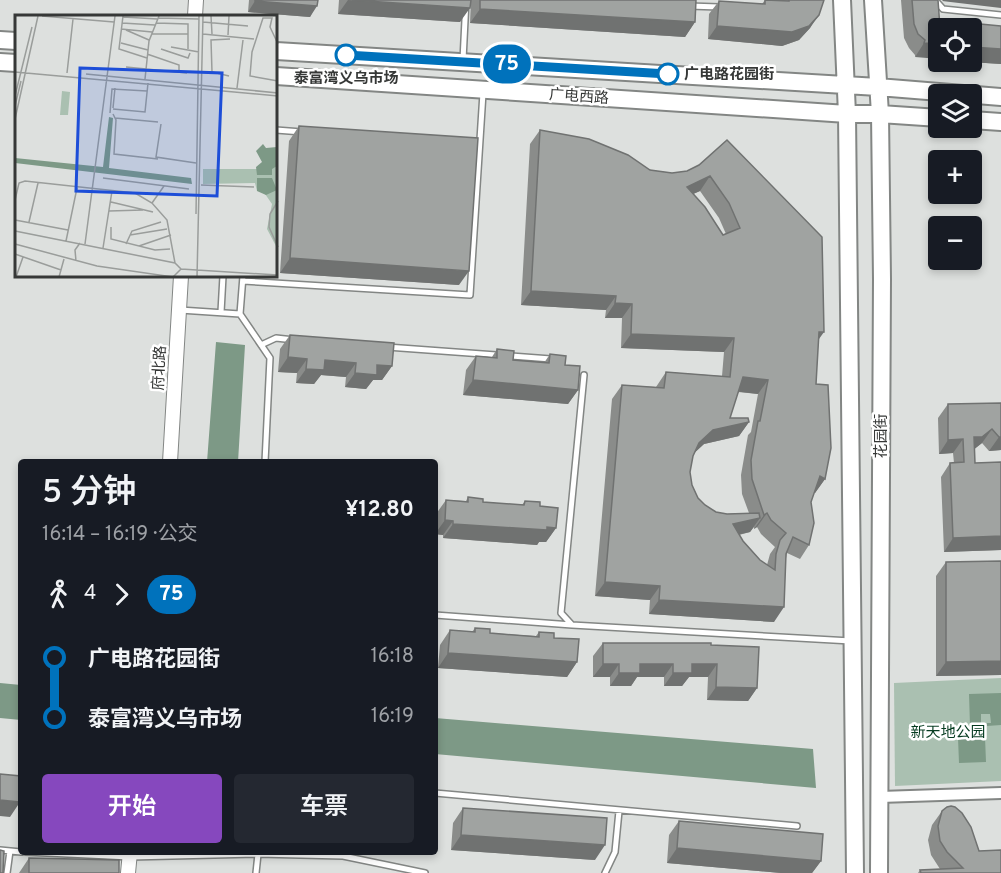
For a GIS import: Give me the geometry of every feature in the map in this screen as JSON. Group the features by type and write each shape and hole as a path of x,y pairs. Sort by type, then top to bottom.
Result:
{"main road":[{"name":"花园街","path":"842,0 847,114 855,873"},
{"name":"花园街","path":"873,0 880,114 882,279 879,873"},
{"path":"0,40 15,41"},
{"name":"广电西路","path":"278,51 878,87"},
{"path":"0,62 15,63"},
{"name":"广电西路","path":"278,75 847,114 928,117"},
{"path":"878,87 1001,97"},
{"path":"982,121 1001,123"}],"street":[{"path":"195,15 196,0"},
{"name":"府北路","path":"170,459 181,278"},
{"path":"880,797 1001,793"},
{"path":"128,873 130,855"}],"lane":[{"path":"463,62 466,0"},
{"path":"935,0 943,9 1001,15"},
{"path":"687,6 698,3 721,7"},
{"path":"265,459 270,358 240,314 243,279 470,295 483,90"},
{"path":"278,130 310,133"},
{"path":"469,142 480,143"},
{"path":"221,312 224,278"},
{"path":"179,310 240,314"},
{"path":"261,345 276,338 299,340"},
{"path":"380,346 553,359"},
{"path":"572,625 561,613 584,375"},
{"path":"438,615 853,641"},
{"path":"438,793 797,826"},
{"path":"605,873 615,852 619,811"},
{"path":"0,850 18,852"},
{"path":"7,873 10,851"},
{"path":"256,873 258,855"},
{"path":"300,855 343,856 425,873"}],"green space":[{"name":"新天地公园","path":"1001,678 1001,781 895,786 894,683"}],"shaded area":[{"path":"216,342 245,345 238,459 207,459"},
{"path":"0,683 18,685 18,720 0,718"},
{"path":"1001,693 1001,725 987,726 987,723 991,723 990,714 981,714 981,723 985,723 985,726 970,726 969,694"},
{"path":"438,718 813,749 816,788 438,754"},
{"path":"985,737 986,762 959,763 958,738"}],"building":[{"path":"255,0 318,0 317,6"},
{"path":"352,0 471,0 470,8"},
{"path":"480,0 696,0 695,22 480,9"},
{"path":"765,0 824,0 819,15 809,26 792,32 717,26 719,1 765,4"},
{"path":"912,0 938,0 939,18 928,18 928,43 924,43 925,40 918,34 914,24"},
{"path":"982,24 1001,26 1001,49 982,48"},
{"path":"299,126 478,138 469,271 290,258"},
{"path":"540,130 589,139 628,155 650,170 672,173 687,171 699,165 727,140 822,237 824,332 819,332 816,384 828,385 831,448 825,479 820,476 811,502 814,523 809,545 793,537 786,554 784,607 659,600 660,586 605,582 622,385 664,388 666,372 730,377 734,338 631,334 632,304 615,303 616,296 531,291","holes":["710,176 729,203 740,228 723,235 705,207 687,187","743,377 768,380 751,460 752,479 764,515 767,513 771,520 786,533 780,540 775,570 760,560 743,541 733,524 760,518 759,513 716,512 698,498 692,485 690,472 693,456 699,443 713,430 749,422 748,418 730,418"]},
{"path":"290,335 394,343 392,366 377,365 377,375 355,373 356,363 325,360 324,370 306,369 307,359 288,357"},
{"path":"497,349 514,351 513,360 549,363 550,354 566,356 565,365 580,366 578,390 473,380 476,356 497,358"},
{"path":"1001,403 1001,437 992,429 982,437 974,437 975,463 1001,462 1001,536 953,538 950,463 964,462 963,439 948,440 948,404"},
{"path":"468,497 483,499 483,502 524,505 525,501 540,502 540,506 558,508 556,528 547,527 547,530 453,524 453,521 445,520 446,500 468,502"},
{"path":"1001,561 1001,661 946,662 946,562"},
{"path":"475,628 490,629 490,633 539,637 539,632 554,633 554,638 579,639 577,662 448,653 450,630 475,632"},
{"path":"603,643 711,643 711,645 759,647 757,688 716,687 717,664 692,664 692,673 673,673 673,664 640,664 640,673 619,673 619,664 603,664"},
{"path":"0,774 18,776 18,802 0,800"},
{"path":"951,806 962,813 971,827 979,851 1001,850 1001,873 921,873 920,870 963,868 947,852 940,841 938,826 942,811"},
{"path":"463,808 607,818 605,845 461,835"},
{"path":"679,821 823,834 821,861 677,848"},
{"path":"0,850 4,851 3,873 0,873"},
{"path":"29,858 119,860 119,873 29,873"}],"bus line":[{"name":"75","path":"346,55 668,74"}],"place":[{"name":"泰富湾义乌市场","path":"346,55"},
{"name":"广电路花园街","path":"668,74"}]}
